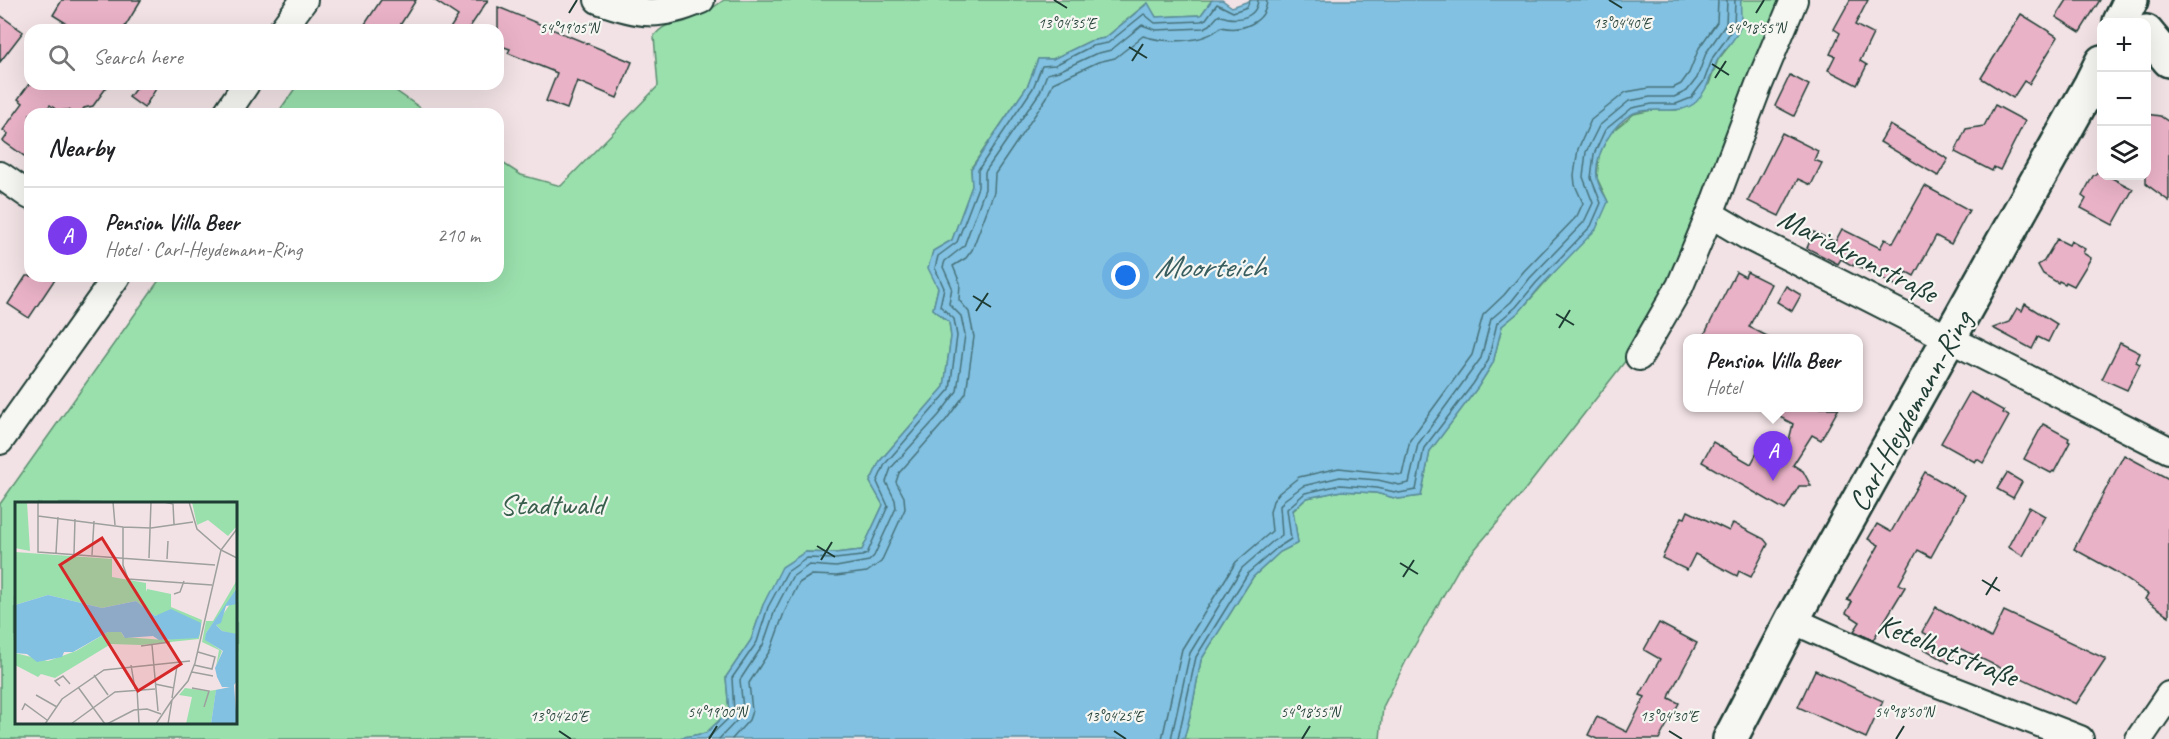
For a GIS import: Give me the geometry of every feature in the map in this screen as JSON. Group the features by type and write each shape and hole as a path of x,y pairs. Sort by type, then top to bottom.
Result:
{"main road":[{"path":"2122,18 2131,0"},
{"path":"2142,18 2140,13 2144,0"},
{"path":"2151,41 2161,58"},
{"name":"Carl-Heydemann-Ring","path":"1730,739 1792,620 2097,76"}],"street":[{"path":"286,24 304,0"},
{"path":"598,0 627,11 651,13 667,12 701,0"},
{"path":"1639,357 1680,286 1794,0"},
{"path":"230,108 242,90"},
{"path":"0,175 24,192"},
{"name":"Mariakronstraße","path":"1710,214 1747,236 2169,450"},
{"path":"0,441 113,282"},
{"name":"Ketelhotstraße","path":"1792,620 1910,673 2080,739"},
{"path":"2144,737 2169,695"}],"green space":[{"name":"Stadtwald","path":"724,0 1212,0 1201,15 1156,17 1147,3 1105,38 1090,41 1053,59 1038,59 1028,85 971,168 972,186 952,240 933,251 929,268 938,288 933,309 949,322 951,337 944,387 880,461 870,482 883,505 862,550 835,553 805,552 763,605 751,640 726,677 729,711 706,733 673,739 0,739 0,504 158,282 504,282 504,164 521,175 561,186 658,86 654,36 664,27 695,18"},
{"path":"1741,0 1785,0 1698,222 1630,355 1520,496 1459,568 1407,659 1383,707 1380,739 1184,739 1201,660 1253,577 1280,552 1298,543 1293,511 1307,498 1341,491 1376,493 1398,499 1421,496 1430,451 1493,363 1502,326 1520,311 1563,262 1608,202 1597,178 1599,155 1610,133 1634,114 1652,110 1677,110 1709,84 1718,60 1729,46"},
{"path":"294,90 395,90 420,108 281,108"}],"water":[{"name":"Moorteich","path":"1212,0 1222,0 1232,7 1252,0 1741,0 1741,21 1733,41 1717,61 1706,88 1696,102 1682,109 1634,113 1619,124 1606,140 1599,159 1597,180 1608,202 1596,229 1520,311 1502,326 1493,363 1430,451 1421,496 1398,499 1376,493 1341,491 1307,498 1293,510 1298,543 1280,552 1253,577 1201,660 1184,739 673,739 706,733 729,711 726,677 751,640 763,605 782,567 805,552 835,553 862,550 883,505 870,482 880,461 944,387 951,337 949,322 933,309 938,288 928,268 933,251 952,240 972,186 971,169 1028,85 1038,59 1053,59 1090,41 1105,38 1148,3 1156,17 1201,15"}],"building":[{"path":"62,0 141,0 127,24 67,24 53,15"},
{"path":"381,0 416,0 401,24 365,24"},
{"path":"434,0 488,0 472,24 453,24 458,16"},
{"path":"1850,0 1868,0 1855,25 1873,34 1860,61 1867,65 1857,85 1828,70 1835,56 1830,54 1840,33 1834,29"},
{"path":"2067,0 2100,0 2080,32 2056,17"},
{"path":"498,7 632,62 617,98 577,81 567,109 546,101 557,73 508,53 510,49 504,47 504,24 498,24"},
{"path":"2021,14 2058,37 2029,84 2024,81 2013,98 1981,78"},
{"path":"0,15 23,32 0,62"},
{"path":"1790,75 1809,85 1794,116 1775,106"},
{"path":"25,90 105,90 93,106 54,108 50,105 48,108 24,108 24,156 3,141 8,134 3,130 23,103 18,99"},
{"path":"134,90 155,90 144,108 129,97"},
{"path":"1995,105 2025,121 2000,170 1994,167 1992,171 1955,152 1966,129 1984,126"},
{"path":"2151,115 2160,116 2169,122 2169,201 2146,184 2146,180 2151,180"},
{"path":"1890,125 1948,159 1938,176 1880,142"},
{"path":"1782,133 1818,151 1814,160 1822,163 1811,185 1798,179 1779,216 1748,201"},
{"path":"2097,173 2097,180 2116,180 2133,189 2113,225 2081,208 2086,199 2082,196"},
{"path":"1925,186 1969,210 1951,244 1936,236 1914,276 1907,272 1899,287 1854,264 1853,266 1841,259 1838,264 1807,248 1814,232 1835,242 1842,229 1880,248 1885,239 1893,243"},
{"path":"2057,239 2069,245 2071,241 2085,249 2083,253 2091,258 2074,286 2066,282 2065,284 2059,281 2058,283 2043,274 2038,265 2044,261"},
{"path":"1736,272 1745,277 1747,272 1771,284 1749,327 1763,334 1705,334"},
{"path":"24,279 24,282 53,282 29,318 8,304"},
{"path":"1786,286 1801,295 1792,311 1777,302"},
{"path":"2025,304 2057,324 2048,342 2038,337 2032,349 1993,328 2009,322 2017,308 2022,311"},
{"path":"2120,343 2140,353 2136,362 2140,364 2127,390 2102,379"},
{"path":"1970,392 2009,416 1983,463 1977,459 1975,462 1941,443"},
{"path":"1770,412 1837,412 1821,440 1812,435 1793,465 1803,471 1811,486 1799,486 1785,510 1702,462 1713,442 1751,464 1757,453 1773,462 1777,456 1784,460 1793,424"},
{"path":"2043,424 2069,438 2070,442 2054,472 2051,473 2024,459"},
{"path":"2124,455 2169,479 2169,616 2145,599 2148,594 2114,571 2074,549"},
{"path":"1925,472 1965,495 1931,557 1918,550 1899,584 1905,587 1873,640 1854,631 1860,622 1846,613 1852,602 1847,600 1879,545 1868,539 1877,524 1891,532"},
{"path":"2007,473 2022,482 2013,498 1997,489"},
{"path":"2029,507 2045,516 2023,556 2008,547"},
{"path":"1688,511 1729,531 1733,523 1764,539 1768,544 1751,577 1739,571 1737,576 1695,554 1687,570 1662,558 1682,517 1685,518"},
{"path":"1936,607 1991,638 2004,611 2106,659 2076,704 1957,647 1949,663 1921,647 1928,635 1922,632"},
{"path":"1659,623 1697,643 1671,692 1669,698 1679,703 1659,739 1597,739 1588,735 1597,717 1627,732 1645,697 1640,695 1660,659 1644,650"},
{"path":"1815,670 1883,701 1866,738 1798,707"}],"place":[{"name":"Pension Villa Beer","path":"1773,481"}]}
